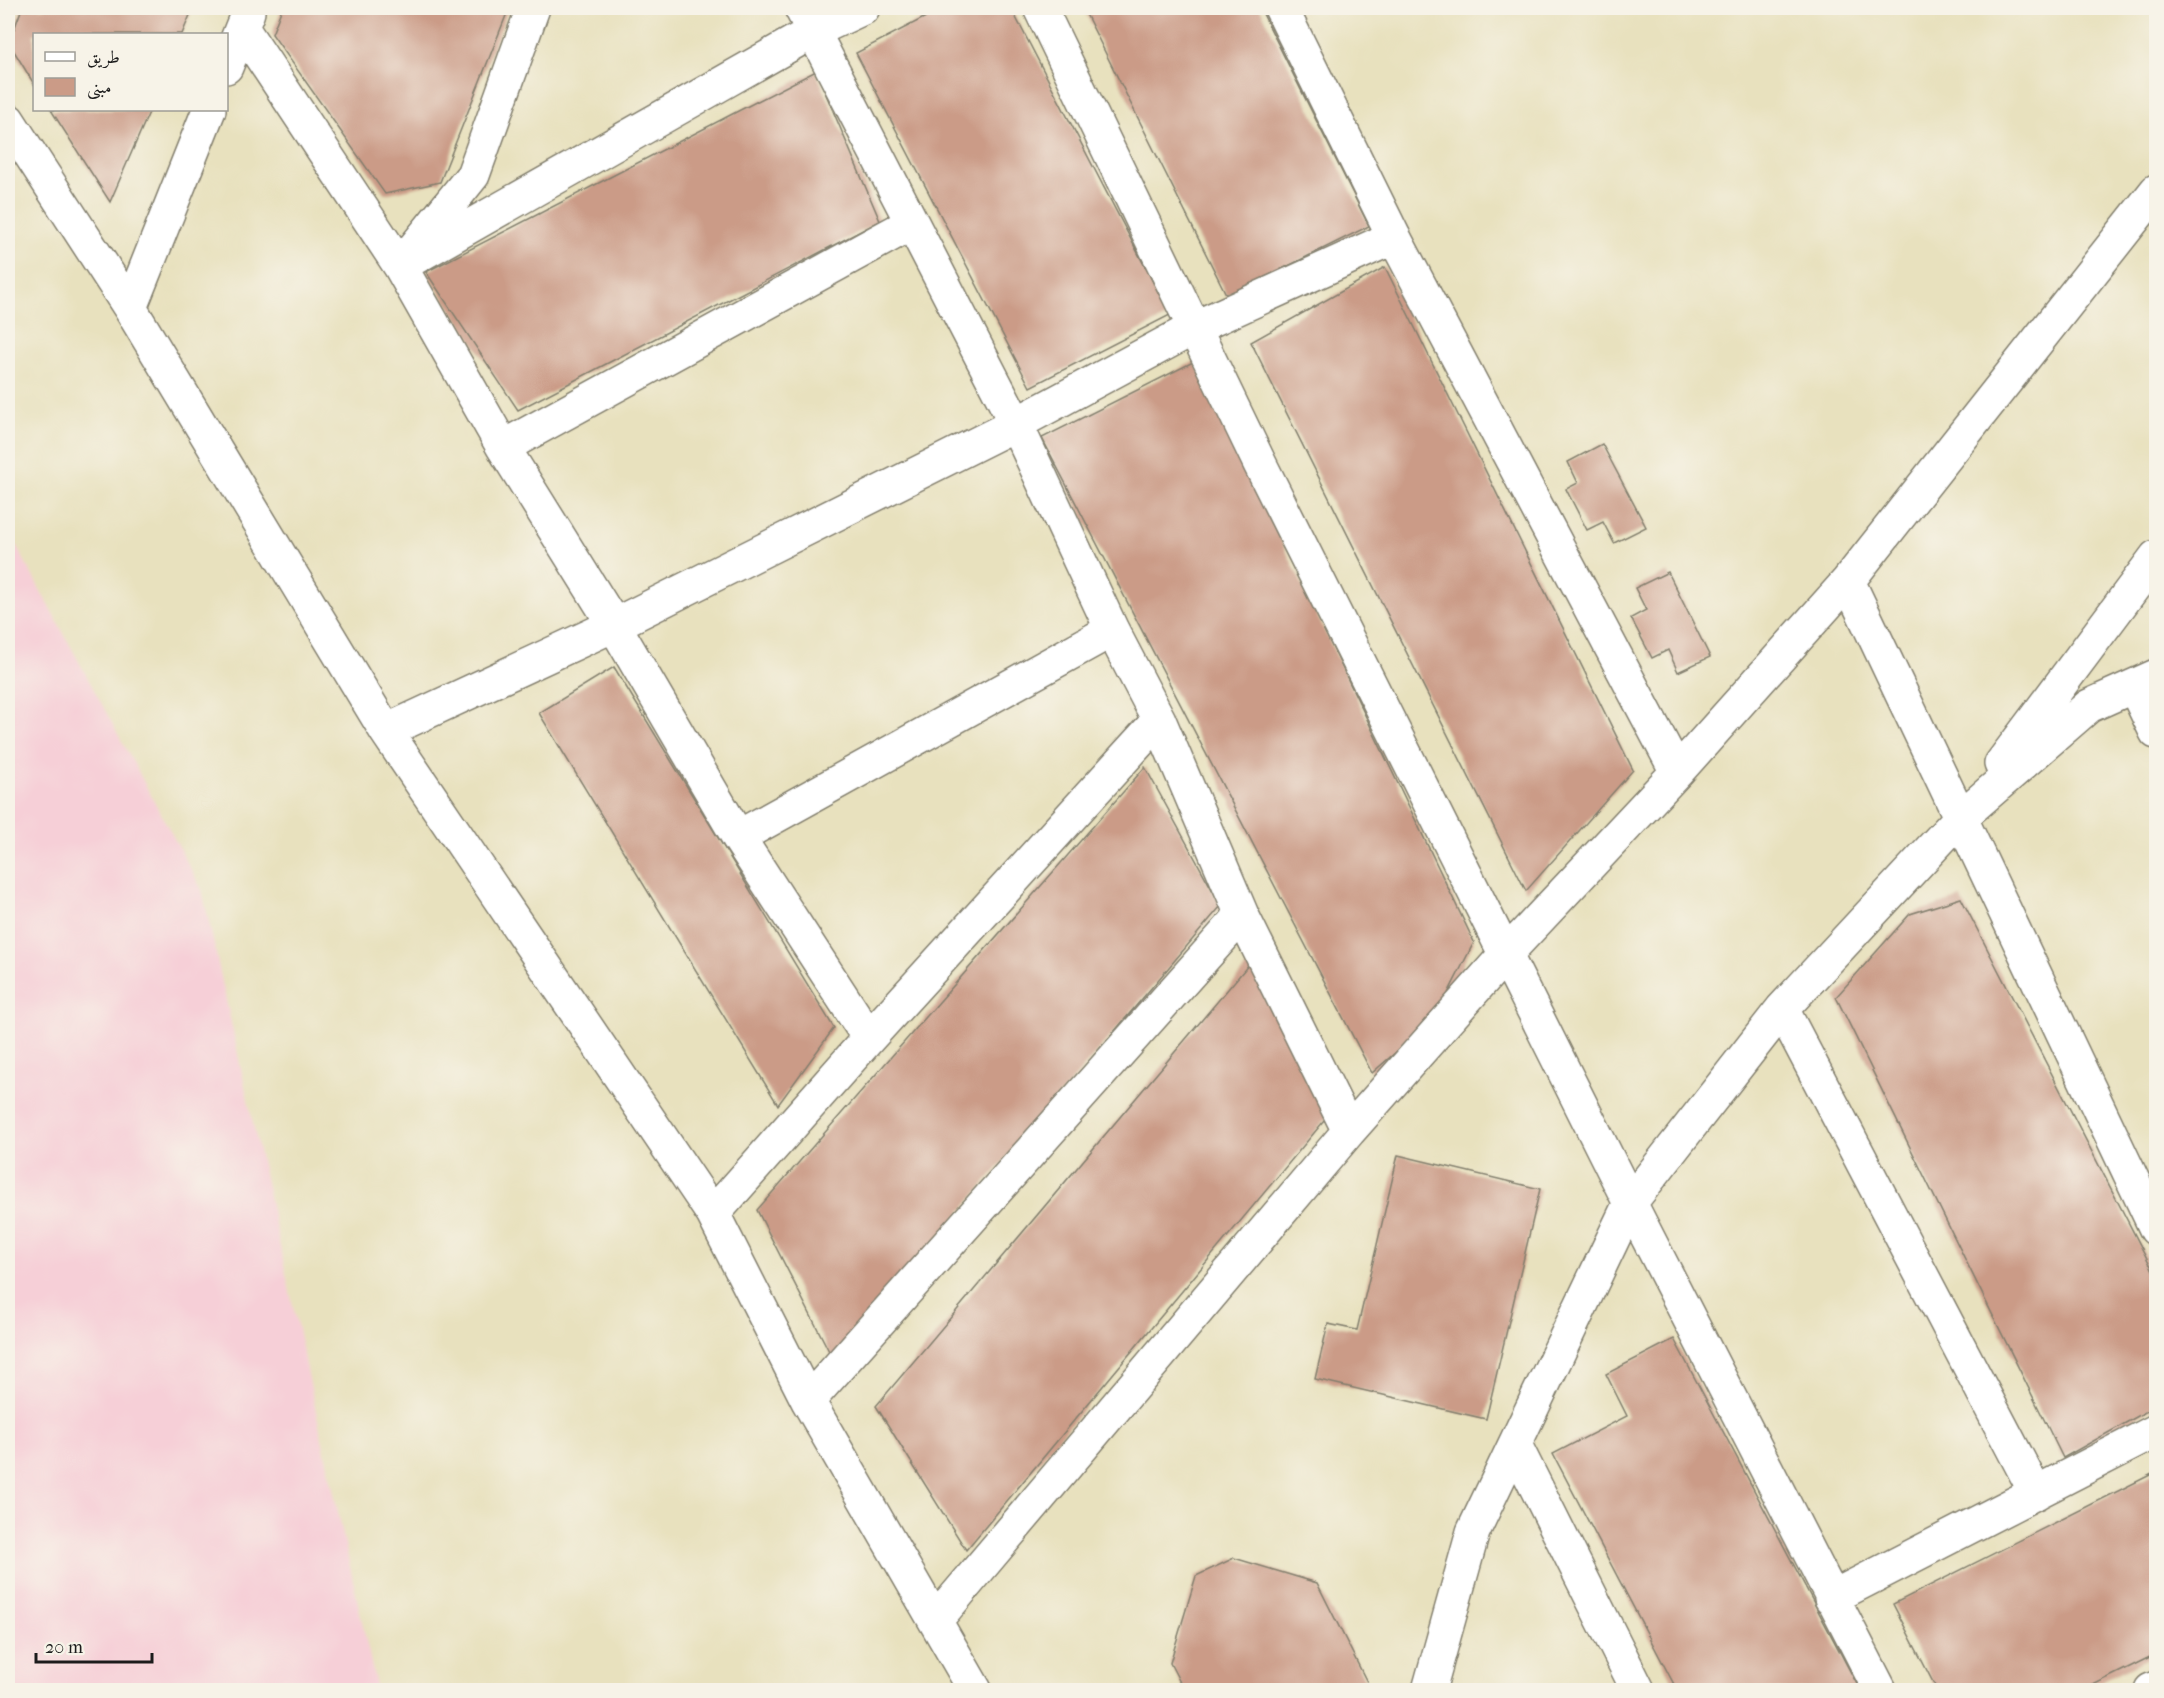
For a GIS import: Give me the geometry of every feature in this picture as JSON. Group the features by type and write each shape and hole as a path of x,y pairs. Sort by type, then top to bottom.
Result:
{"street":[{"path":"400,266 473,175 533,8"},
{"path":"400,266 808,19 863,8"},
{"path":"1040,8 1194,328 1630,1203 1831,1599 1880,1690"},
{"path":"1281,8 1394,237 1677,772"},
{"path":"246,18 400,266 503,447 614,625 738,837 869,1038"},
{"path":"228,62 246,18"},
{"path":"808,19 1016,424 1112,630 1159,720 1242,915 1349,1131"},
{"path":"130,308 209,111"},
{"path":"8,120 130,308 386,731 713,1214 808,1401 975,1690"},
{"path":"935,1621 1349,1131 1506,954 1677,772 1848,581 2157,191"},
{"path":"503,447 912,223"},
{"path":"386,731 614,625 1016,424 1194,328 1394,237"},
{"path":"1961,817 2157,556"},
{"path":"1848,581 2157,1228"},
{"path":"738,837 1112,630"},
{"path":"1429,1690 1473,1532 1630,1203 1782,1009 1961,817 2089,706 2145,681 2157,732"},
{"path":"713,1214 869,1038 1159,720"},
{"path":"808,1401 1242,915"},
{"path":"1782,1009 2036,1493"},
{"path":"1831,1599 2157,1431"},
{"path":"1515,1445 1638,1690"},
{"path":"2151,1690 2157,1688"}],"shaded area":[{"path":"8,530 202,890 377,1690 8,1690"}],"building":[{"path":"22,8 193,8 182,33 33,33 33,82 9,43"},
{"path":"282,8 509,8 440,182 385,194 272,34"},
{"path":"943,8 1011,8 1170,315 1030,387 856,53"},
{"path":"1083,8 1260,8 1369,226 1227,296"},
{"path":"816,71 880,221 518,410 426,272"},
{"path":"52,111 150,111 110,202"},
{"path":"1385,267 1633,770 1526,891 1251,342"},
{"path":"1195,361 1474,942 1436,1017 1372,1073 1042,438"},
{"path":"1602,444 1646,527 1614,543 1603,522 1587,530 1566,489 1578,483 1568,462"},
{"path":"1668,572 1710,657 1678,672 1668,650 1652,658 1631,618 1646,610 1635,588"},
{"path":"614,667 834,1028 778,1105 539,713"},
{"path":"1145,767 1221,906 834,1361 757,1210"},
{"path":"1961,898 2156,1276 2156,1406 2063,1458 1836,997 1910,914"},
{"path":"1250,963 1329,1115 966,1550 876,1406"},
{"path":"1398,1155 1540,1189 1486,1419 1315,1379 1328,1324 1357,1330"},
{"path":"1674,1339 1860,1690 1677,1690 1553,1454 1627,1416 1606,1374"},
{"path":"2156,1472 2156,1654 2083,1690 1937,1690 1893,1604"},
{"path":"1234,1558 1317,1583 1371,1690 1184,1690 1170,1663 1196,1576"}]}
